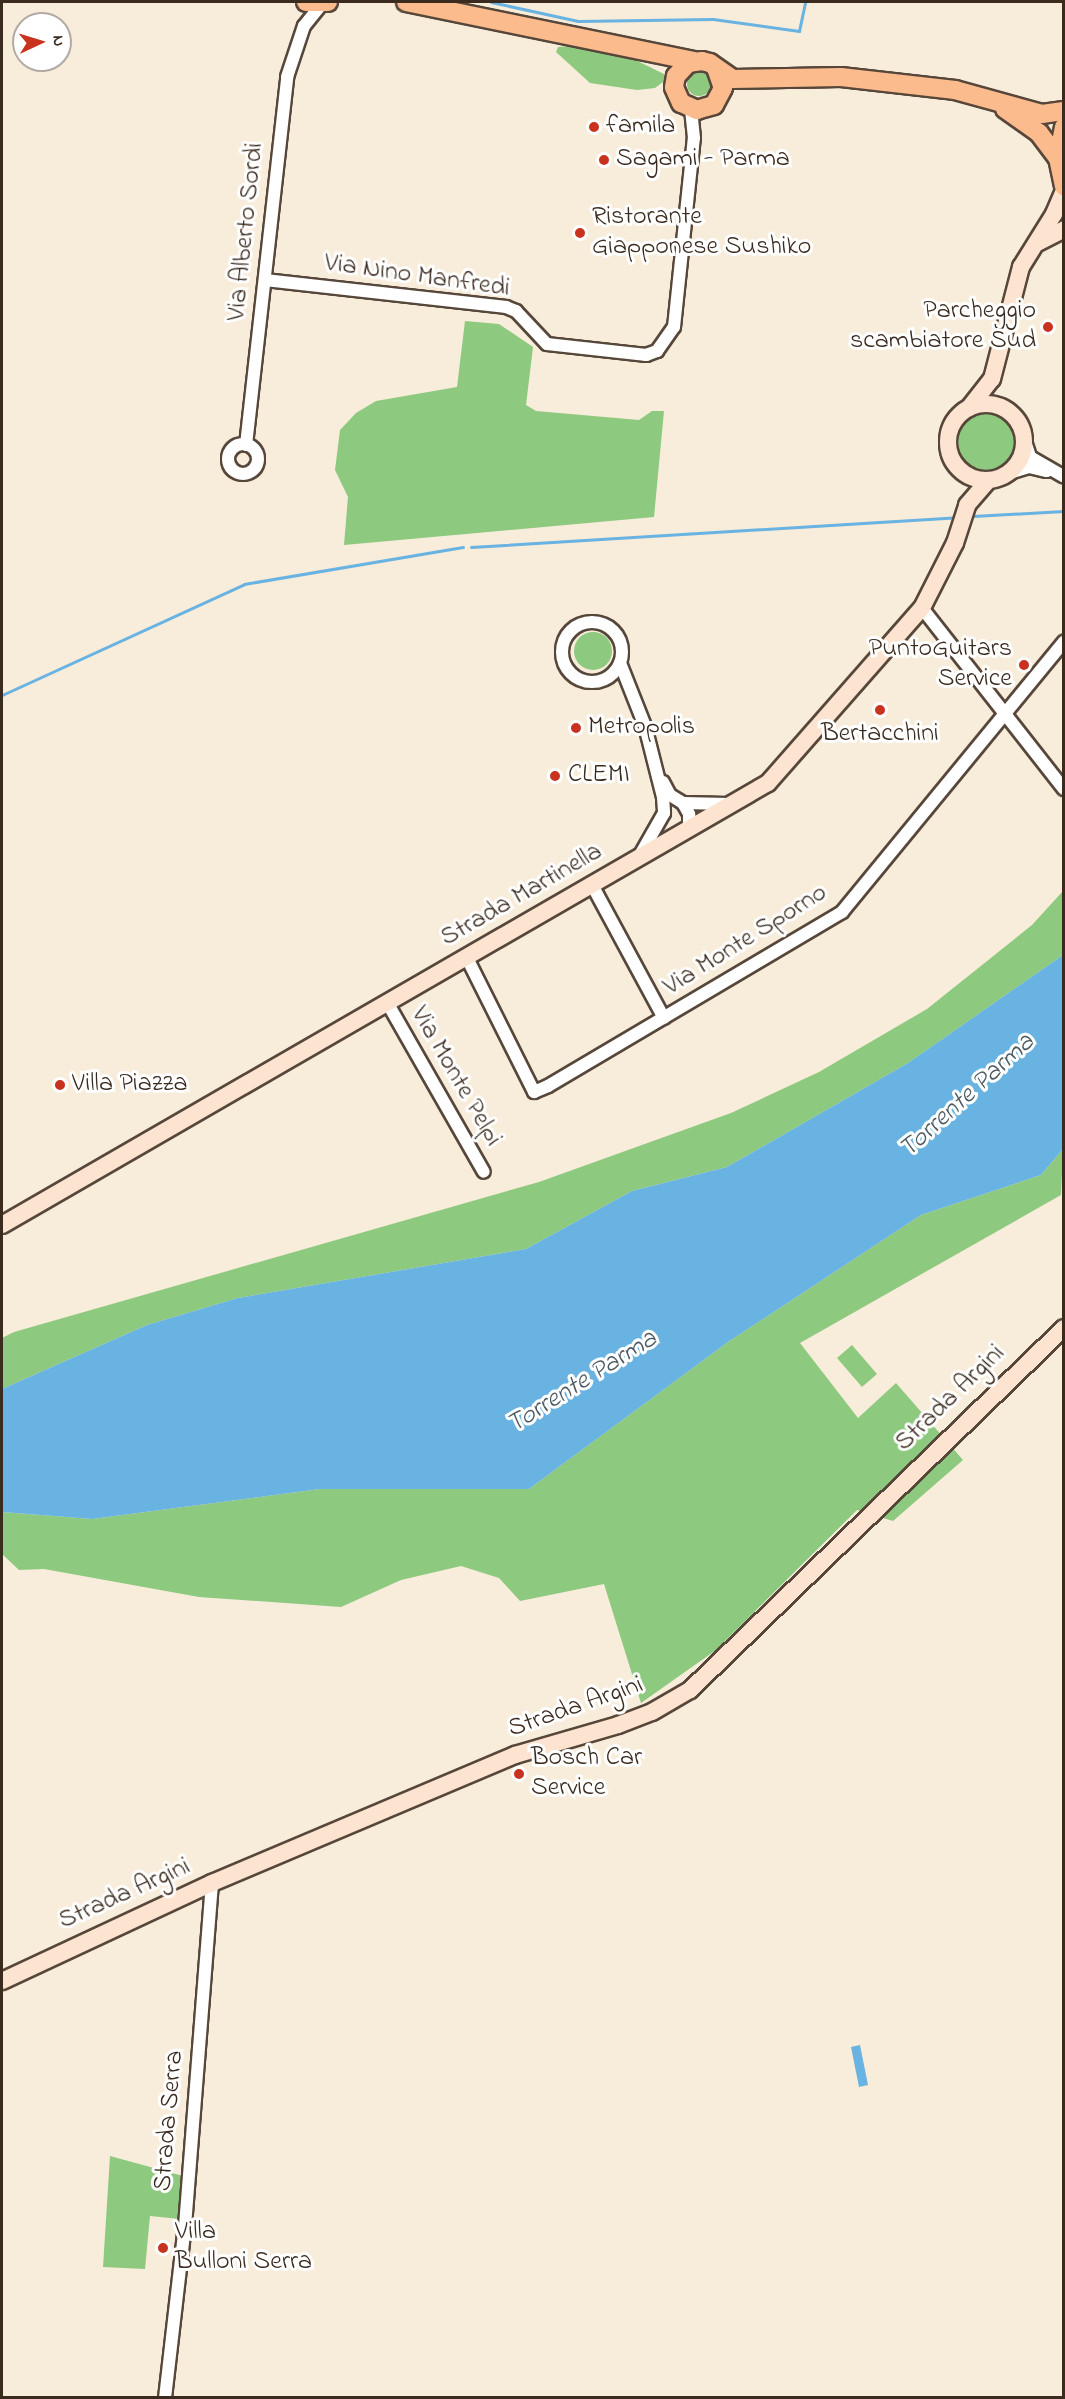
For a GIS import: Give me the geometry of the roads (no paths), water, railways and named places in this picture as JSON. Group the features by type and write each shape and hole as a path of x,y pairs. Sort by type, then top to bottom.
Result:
{"main road":[{"path":"406,2 629,47 686,66 717,68 733,79 778,80 841,77 955,90 1042,114 1064,111"},
{"path":"686,66 675,92 706,106"},
{"path":"706,106 723,88 717,68"},
{"path":"706,106 745,87 778,80"},
{"path":"985,97 1039,133 1058,158"},
{"path":"1064,127 1058,158 1064,188"}],"street":[{"name":"Via Alberto Sordi","path":"301,2 304,26"},
{"name":"Via Alberto Sordi","path":"246,445 287,77 304,26 319,2"},
{"path":"694,138 706,106"},
{"path":"694,138 706,106"},
{"name":"Via Nino Manfredi","path":"265,280 506,307 516,311 547,344 646,355 657,351 674,327 694,138"},
{"name":"Strada Martinella","path":"968,505 962,471 951,456 949,438 959,416 969,408 992,379 1011,294 1021,267 1036,245 1064,188"},
{"name":"Strada Martinella","path":"1036,245 1064,229"},
{"path":"992,379 1001,407"},
{"path":"969,408 990,404 1001,407 1017,419 1030,457 1059,475"},
{"path":"1006,474 1020,459 1024,438"},
{"path":"962,471 989,480 1029,467 1059,475"},
{"name":"Strada Martinella","path":"2,1225 685,833 768,783 922,608 955,543 968,505 989,480"},
{"path":"922,608 1064,789"},
{"path":"629,687 603,680 583,681 567,669 562,647 571,630 593,621 610,627 621,643 620,663 629,687 661,778 670,795 683,803 734,804"},
{"name":"Via Monte Sporno","path":"467,958 534,1092 842,912 1003,712 1064,642"},
{"path":"603,680 620,663"},
{"path":"638,858 664,813 661,778"},
{"path":"683,803 688,814 685,833"},
{"path":"664,813 685,833"},
{"path":"592,885 663,1018"},
{"name":"Via Monte Pelpi","path":"387,1004 484,1172"},
{"name":"Strada Argini","path":"2,1981 212,1883 515,1755 652,1712 690,1690 1064,1328"},
{"name":"Strada Serra","path":"165,2397 184,2226 212,1883"}],"water":[{"name":"Torrente Parma","path":"1063,955 1063,1149 1041,1175 921,1215 728,1342 529,1489 320,1489 92,1519 2,1512 2,1389 147,1325 238,1298 526,1249 632,1191 727,1167 908,1063"},
{"path":"860,2045 868,2085 859,2087 851,2047"}],"waterway":[{"path":"491,2 578,21 713,19 799,31 805,2"},
{"path":"973,516 1064,511"},
{"path":"471,547 957,517"},
{"path":"2,695 244,584 463,547"}],"place":[{"name":"famila","path":"594,127"},
{"name":"Sagami - Parma","path":"604,160"},
{"name":"Ristorante Giapponese Sushiko","path":"580,233"},
{"name":"Parcheggio scambiatore Sud","path":"1048,327"},
{"name":"PuntoGuitars Service","path":"1024,665"},
{"name":"Bertacchini","path":"880,710"},
{"name":"Metropolis","path":"576,728"},
{"name":"CLEMI","path":"555,776"},
{"name":"Villa Piazza","path":"60,1085"},
{"name":"Bosch Car Service","path":"519,1774"},
{"name":"Villa Bulloni Serra","path":"163,2248"}]}
